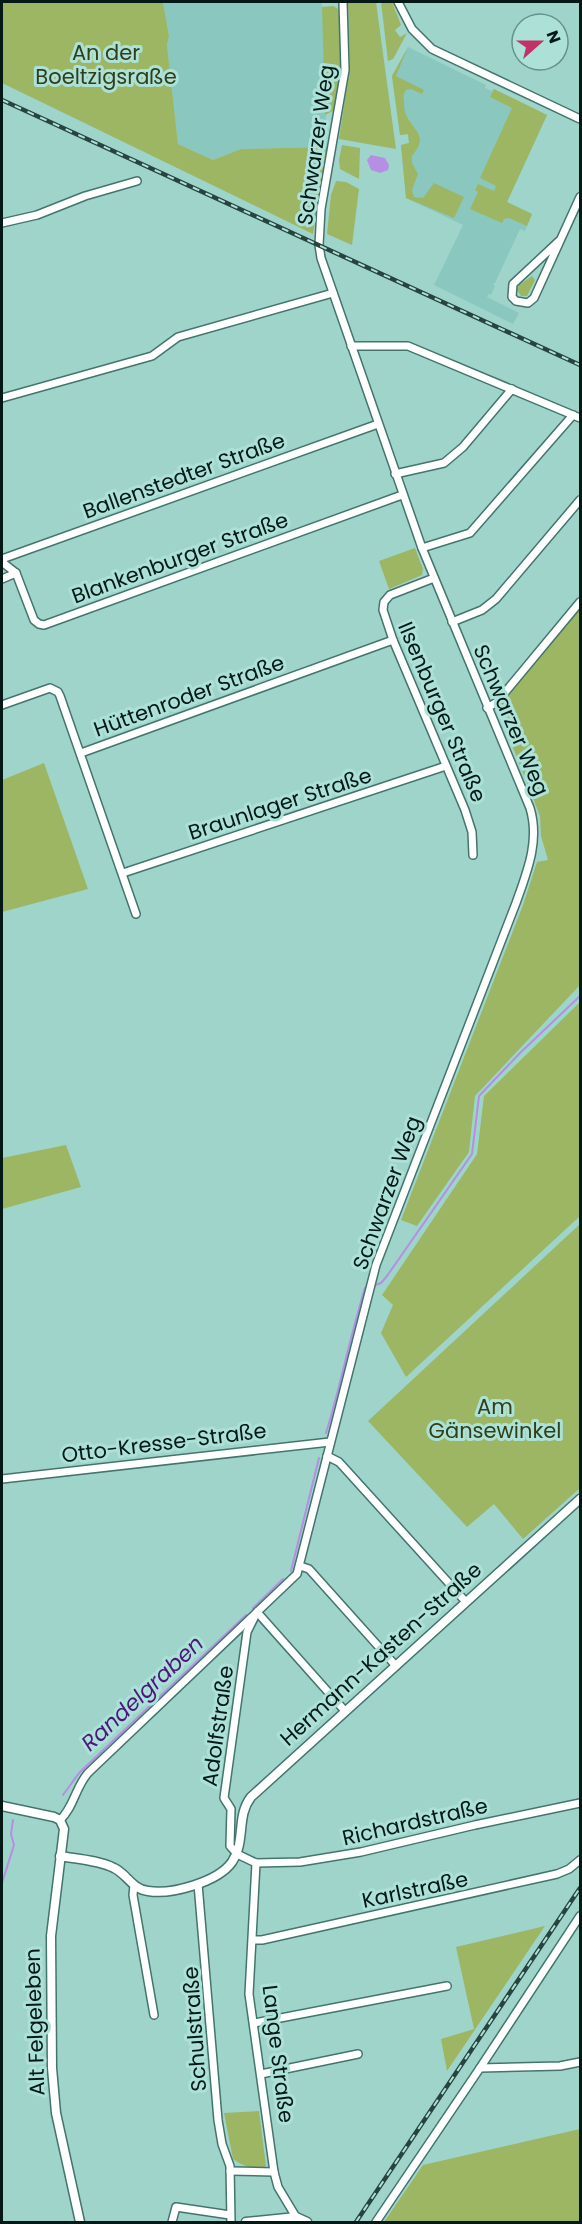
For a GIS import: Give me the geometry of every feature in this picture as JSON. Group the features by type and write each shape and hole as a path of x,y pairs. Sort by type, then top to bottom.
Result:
{"street":[{"name":"Schwarzer Weg","path":"330,1442 373,1276 516,903 533,848 534,822 500,732 487,708 422,548 321,258 319,245 321,209 345,70 343,2"},
{"path":"398,2 412,29 432,49 580,119"},
{"path":"2,223 37,215 85,196 137,181"},
{"path":"560,242 513,284 512,297 516,302 528,303 534,298 560,242 580,197"},
{"path":"2,398 152,356 178,337 333,293"},
{"path":"351,346 408,346 580,418"},
{"path":"395,474 444,463 463,447 512,389"},
{"path":"422,548 466,535 475,529 573,415"},
{"name":"Ballenstedter Straße","path":"2,561 378,424"},
{"name":"Blankenburger Straße","path":"16,573 34,620 44,625 402,495"},
{"path":"452,622 482,610 496,599 580,501"},
{"path":"2,561 16,573 2,579"},
{"name":"Ilsenburger Straße","path":"434,578 390,595 384,602 383,610 393,640 465,810 472,832 473,855"},
{"path":"487,708 497,702 580,602"},
{"name":"Hüttenroder Straße","path":"2,705 45,689 54,689 60,696 81,753 393,640"},
{"path":"81,753 136,914"},
{"name":"Braunlager Straße","path":"123,873 446,766"},
{"path":"2,1806 60,1820 67,1814 78,1785 88,1773 291,1581 300,1566 330,1442"},
{"name":"Otto-Kresse-Straße","path":"2,1479 330,1442"},
{"path":"327,1456 339,1462 466,1602"},
{"name":"Hermann-Kasten-Straße","path":"244,1811 246,1804 259,1789 580,1499"},
{"path":"300,1566 309,1569 396,1666"},
{"path":"257,1612 345,1711"},
{"name":"Adolfstraße","path":"237,1854 230,1846 231,1809 224,1798 247,1632 257,1612"},
{"name":"Richardstraße","path":"256,1863 300,1862 361,1852 580,1803"},
{"name":"Adolfstraße","path":"231,1809 244,1811"},
{"path":"60,1856 114,1868 134,1885 147,1891 198,1884 220,1875 237,1854 241,1843 244,1811"},
{"name":"Alt Felgeleben","path":"60,1820 64,1833 51,1936 52,2075 56,2113 80,2223"},
{"path":"237,1854 256,1863"},
{"name":"Karlstraße","path":"253,1940 262,1940 429,1904 557,1874 569,1869 580,1860"},
{"name":"Lange Straße","path":"256,1863 249,1994 274,2172 278,2187 296,2217"},
{"name":"Schulstraße","path":"198,1884 219,2120 230,2171 230,2219"},
{"path":"134,1885 133,1897 154,2015"},
{"path":"376,2223 580,1916"},
{"path":"254,2023 447,1986"},
{"path":"261,2074 358,2054"},
{"path":"480,2068 560,2066 580,2062"},
{"path":"230,2171 274,2172"},
{"path":"172,2223 176,2207 230,2219"},
{"path":"246,2223 296,2217 307,2223"}],"shaded area":[{"path":"163,2 328,2 322,3 327,147 241,149 213,160 178,144 167,45 169,36"},
{"path":"408,47 486,85 485,88 492,91 493,89 547,115 507,202 532,214 525,231 520,229 493,284 495,286 491,295 487,297 519,313 513,324 434,285 463,225 406,198 401,145 409,143 408,134 400,135 392,76"},
{"path":"371,155 385,158 389,165 388,170 380,173 371,170 367,160"}],"green space":[{"name":"An der Boeltzigsraße","path":"2,2 163,2 169,36 167,45 178,144 213,160 241,149 327,147 313,234 2,83"},
{"path":"348,2 376,2 396,149 339,139 350,67"},
{"path":"381,2 392,2 401,25 395,30 400,37 407,33 393,59 388,61"},
{"path":"333,6 340,10 342,65 336,107 325,115 322,7"},
{"path":"408,47 396,76 424,90 422,94 411,89 406,90 404,95 405,112 419,135 420,141 412,156 412,163 418,174 412,190 414,197 423,198 434,183 464,197 454,218 406,198 401,145 409,143 408,134 400,135 392,76"},
{"path":"494,89 547,115 507,202 532,214 527,226 509,218 504,219 502,223 470,209 478,192 475,190 478,184 494,191 496,186 480,178 512,108 490,97"},
{"path":"342,145 360,148 359,179 340,169"},
{"path":"336,181 346,182 359,189 352,245 327,234 331,195"},
{"path":"532,276 535,280 527,296 521,296 517,290 519,285"},
{"path":"415,548 423,569 422,575 389,589 379,561"},
{"path":"580,608 580,985 475,1096 469,1152 417,1226 401,1220 523,905 537,862 548,860 541,836 540,816 499,712 503,701"},
{"path":"44,763 88,889 2,912 2,780"},
{"path":"580,1002 580,1216 406,1377 381,1333 393,1305 382,1295 477,1154 484,1096"},
{"path":"66,1145 81,1187 2,1209 2,1158"},
{"name":"Am Gänsewinkel","path":"580,1224 580,1488 523,1539 494,1504 467,1527 368,1421"},
{"path":"545,1926 447,2071 441,2039 474,2029 456,1947"},
{"path":"259,2111 266,2166 253,2168 233,2159 224,2113"},
{"path":"580,2129 580,2222 384,2222 423,2165"}],"waterway":[{"name":"Randelgraben","path":"373,1286 381,1283 387,1276 472,1154 479,1096 580,996"},
{"name":"Randelgraben","path":"326,1433 367,1287"},
{"name":"Randelgraben","path":"291,1571 319,1458"},
{"name":"Randelgraben","path":"253,1608 283,1579"},
{"name":"Randelgraben","path":"63,1795 79,1773 246,1615"},
{"name":"Randelgraben","path":"2,1883 14,1845 11,1834 13,1820"}],"railway":[{"path":"2,100 580,365"},
{"path":"356,2222 580,1888"}]}
